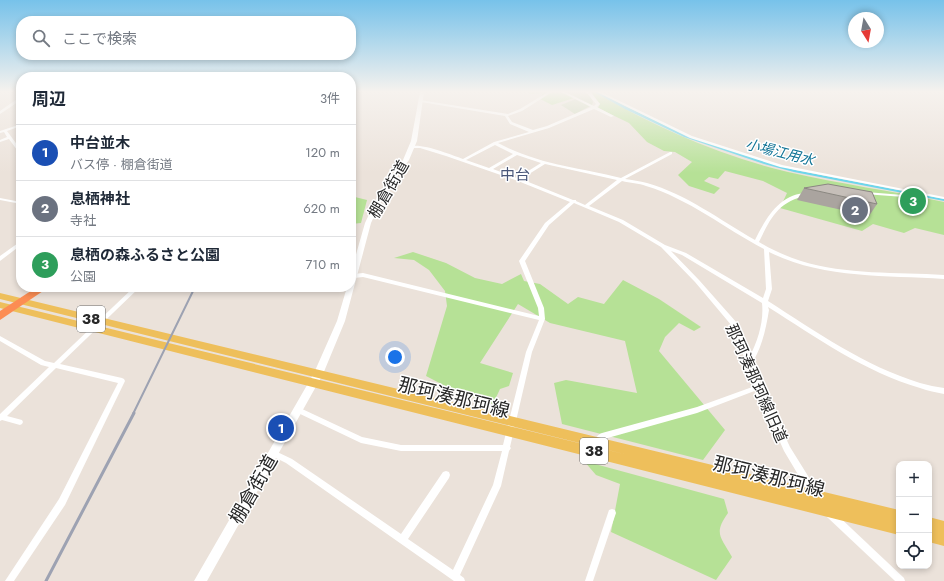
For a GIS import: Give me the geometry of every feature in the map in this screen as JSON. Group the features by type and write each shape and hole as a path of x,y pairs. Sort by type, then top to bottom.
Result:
{"highway":[{"path":"0,316 8,303 25,292"},
{"path":"8,303 33,292"}],"main road":[{"name":"那珂湊那珂線","path":"8,303 99,324 511,426 896,527"},
{"name":"那珂湊那珂線","path":"511,426 597,443 896,515"},
{"path":"932,525 944,528"},
{"path":"932,536 944,539"}],"street":[{"name":"棚倉街道","path":"356,268 366,229 374,208 406,160 416,132 418,119"},
{"path":"508,119 509,122 533,133"},
{"path":"464,160 495,143 533,133 566,119"},
{"path":"653,119 683,134 796,170 944,198"},
{"path":"1,130 16,127"},
{"path":"1,130 10,137 16,146"},
{"path":"0,141 10,137"},
{"path":"495,143 516,154 544,163 642,183 664,190 766,249 792,260 830,269 866,274 944,277"},
{"name":"那珂湊那珂線旧道","path":"411,147 420,147 491,169 587,206 621,221 663,246 697,281 735,325 759,387 787,449 816,496 826,510 901,581"},
{"path":"587,206 619,181 672,153"},
{"path":"491,169 516,154"},
{"path":"518,179 544,163"},
{"path":"859,193 904,196 906,192"},
{"path":"756,243 774,209 795,196 810,194"},
{"path":"0,199 16,202"},
{"path":"273,453 289,461 458,578 496,486 507,448 529,352 542,319 541,308 522,261 546,224 574,201"},
{"path":"663,246 684,254 846,352 875,367 920,386 944,391"},
{"path":"0,259 16,247"},
{"path":"748,360 752,358 758,346 763,329 766,310 765,302 769,289 766,249"},
{"path":"356,276 363,275 542,319"},
{"path":"0,418 132,292"},
{"name":"棚倉街道","path":"200,581 316,378 341,321 350,292"},
{"path":"0,338 43,363 122,382 62,502 9,581"},
{"path":"597,443 602,436 697,410 759,387"},
{"path":"298,410 360,440 401,448 507,448"},
{"path":"0,418 20,422"},
{"path":"403,539 446,476"},
{"path":"589,581 612,513"}],"green space":[{"path":"621,119 646,119 713,149 738,158 788,172 944,202 944,235 915,228 904,233 873,224 862,231 780,208 787,193 763,181 725,171 718,179 709,177 704,181 720,188 714,194 689,186 678,175 692,162 675,152 664,151 647,142 629,123"},
{"path":"356,197 367,200 361,223 356,224"},
{"path":"413,252 446,263 475,278 502,284 521,274 524,281 540,284 568,304 578,297 604,304 623,280 659,299 701,327 694,331 679,323 665,337 659,351 725,430 703,460 562,424 554,383 566,380 637,393 625,341 550,323 518,304 480,363 513,373 509,386 500,389 493,404 468,395 467,391 453,390 426,376 447,306 445,291 429,270 414,260 394,258"},
{"path":"584,461 724,499 728,513 723,520 720,535 732,557 716,580 611,532 620,484 596,475"}],"building":[{"path":"828,184 872,192 877,204 804,188"}],"waterway":[{"name":"小場江用水","path":"649,119 685,136 794,171 944,200"}],"railway":[{"path":"133,414 193,292"},
{"path":"46,581 134,413"}],"place":[{"name":"息栖の森ふるさと公園","path":"913,201"},
{"name":"息栖神社","path":"855,210"},
{"name":"中台並木","path":"281,428"}],"district":[{"name":"中台","path":"515,175"}]}
